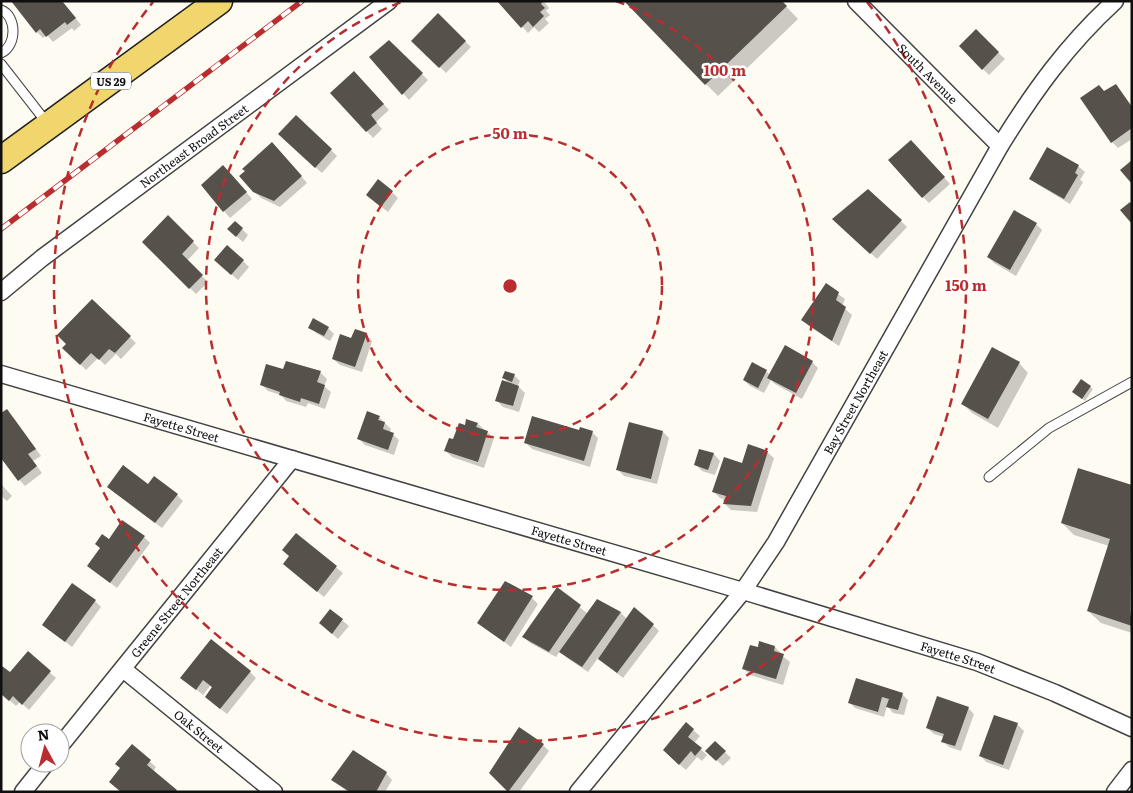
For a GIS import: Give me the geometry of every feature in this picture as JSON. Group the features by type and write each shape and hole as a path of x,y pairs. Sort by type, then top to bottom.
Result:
{"main road":[{"name":"US 29","path":"1,160 219,1"}],"street":[{"name":"Northeast Broad Street","path":"1,292 42,258 390,1"},
{"name":"South Avenue","path":"856,1 1000,146"},
{"name":"Bay Street Northeast","path":"578,792 743,591 776,542 1027,101 1058,59 1115,1"},
{"name":"Fayette Street","path":"1,374 743,591 977,662 1055,693 1132,728"},
{"name":"Greene Street Northeast","path":"70,734 292,459"},
{"name":"Oak Street","path":"123,669 274,792"},
{"path":"1115,792 1132,770"},
{"path":"23,792 38,773"}],"lane":[{"path":"1,10 7,12 14,30 9,44 5,51 1,53"},
{"path":"1,64 49,125"},
{"path":"989,477 1049,428 1132,382"}],"building":[{"path":"11,1 62,1 76,18 67,25 65,22 46,37 40,29 36,33"},
{"path":"497,1 543,1 541,4 545,8 540,12 544,16 533,27 528,21 521,28"},
{"path":"624,1 782,1 787,6 705,85"},
{"path":"438,13 466,41 439,68 411,41"},
{"path":"976,29 999,52 982,70 959,46"},
{"path":"389,40 423,73 402,95 369,57"},
{"path":"354,71 384,104 371,115 377,123 366,132 330,93"},
{"path":"1116,84 1132,107 1132,128 1111,143 1080,98 1099,85 1104,91"},
{"path":"296,115 332,149 315,168 278,134"},
{"path":"911,140 945,177 922,198 888,160"},
{"path":"272,142 302,176 274,201 253,192 239,176 245,171 242,169"},
{"path":"1047,147 1079,165 1075,173 1078,175 1064,199 1029,179"},
{"path":"1132,160 1132,184 1120,170"},
{"path":"223,165 247,192 223,212 201,185"},
{"path":"378,179 393,191 381,207 366,195"},
{"path":"868,189 902,220 870,254 832,219"},
{"path":"1130,202 1132,204 1132,224 1120,210"},
{"path":"1014,210 1037,223 1010,270 987,257"},
{"path":"168,215 194,241 182,254 203,275 189,289 142,242"},
{"path":"235,221 243,228 236,237 227,229"},
{"path":"227,245 244,260 231,275 214,260"},
{"path":"826,283 839,292 836,300 846,307 832,341 801,320"},
{"path":"92,299 131,336 115,353 109,349 99,360 91,353 80,365 62,348 66,344 57,335"},
{"path":"313,318 329,327 324,336 308,328"},
{"path":"355,329 367,333 355,367 332,359 340,334 351,338"},
{"path":"785,345 813,361 796,393 767,378"},
{"path":"992,347 1020,362 988,419 961,404"},
{"path":"286,361 321,371 317,382 325,385 319,404 301,398 300,402 279,395 280,392 260,385 266,364 283,369"},
{"path":"752,362 767,370 758,388 743,380"},
{"path":"505,371 515,374 512,382 502,378"},
{"path":"1081,379 1091,386 1082,399 1072,392"},
{"path":"502,380 519,386 513,406 495,401"},
{"path":"7,409 36,449 28,454 37,466 18,481 1,458 1,413"},
{"path":"367,411 380,416 378,420 385,422 383,429 394,433 388,450 357,439"},
{"path":"532,416 579,430 580,427 593,431 584,461 524,443"},
{"path":"466,419 478,423 476,427 488,431 478,462 444,451 449,438 453,439 459,423 465,425"},
{"path":"629,422 663,431 651,479 616,470"},
{"path":"748,444 768,451 751,506 723,504 726,496 712,492 724,457 742,463"},
{"path":"699,449 714,453 708,470 694,465"},
{"path":"123,465 148,484 154,476 178,494 155,523 107,487"},
{"path":"1078,468 1132,485 1130,610 1132,626 1087,611 1110,539 1061,523"},
{"path":"122,520 145,536 110,583 87,566 100,548 95,544 102,534 109,539"},
{"path":"296,533 337,566 317,592 283,564 289,556 282,550"},
{"path":"505,581 533,596 504,642 477,623"},
{"path":"72,583 96,600 65,642 42,625"},
{"path":"557,587 581,605 549,652 522,637"},
{"path":"597,599 621,612 582,667 559,652"},
{"path":"634,607 654,624 617,673 598,659"},
{"path":"330,609 343,619 332,634 319,623"},
{"path":"211,639 251,671 220,709 205,697 212,687 203,680 196,690 180,678"},
{"path":"759,641 775,646 774,651 784,654 776,679 742,669 750,645 758,647"},
{"path":"28,651 51,671 22,705 13,696 9,701 1,694 1,667 10,672"},
{"path":"856,678 903,693 898,710 886,707 889,699 882,697 878,712 848,703"},
{"path":"937,696 969,707 955,746 941,742 944,734 926,728"},
{"path":"994,715 1018,723 1003,765 979,756"},
{"path":"686,722 694,729 688,737 702,748 695,756 691,751 679,765 663,750"},
{"path":"519,727 544,744 508,792 489,773"},
{"path":"715,741 726,751 716,761 705,751"},
{"path":"132,744 151,760 147,765 177,790 175,792 121,792 109,782 120,768 115,764"},
{"path":"353,750 387,772 376,792 350,792 331,780"}],"railway":[{"path":"1,229 302,1"}]}
